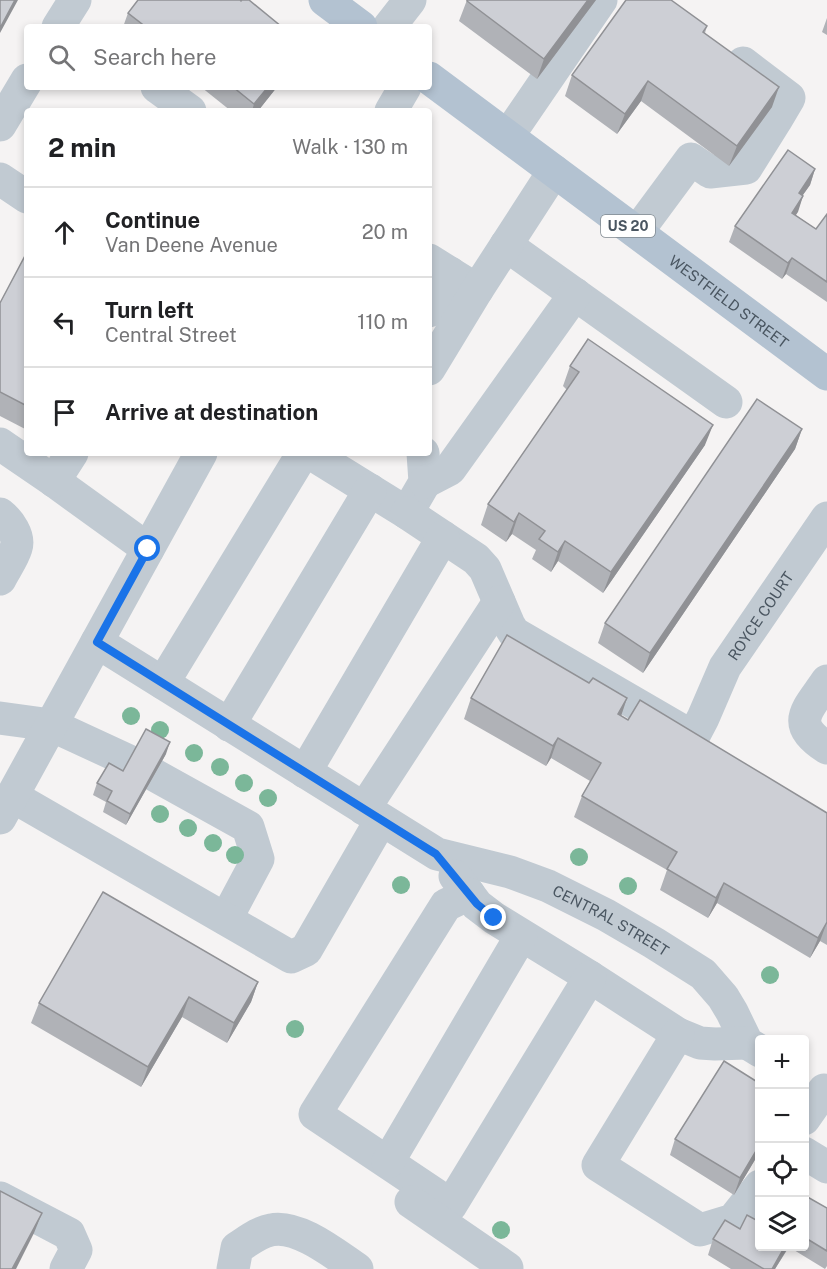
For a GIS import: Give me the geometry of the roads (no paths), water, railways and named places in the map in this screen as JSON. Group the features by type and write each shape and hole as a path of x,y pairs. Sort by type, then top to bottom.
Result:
{"main road":[{"name":"WESTFIELD STREET","path":"432,80 637,232 824,364"}],"street":[{"path":"391,24 410,0"},
{"path":"507,136 601,0"},
{"path":"637,232 691,159 710,172 746,168 789,98 724,49"},
{"path":"0,124 24,85"},
{"path":"160,90 185,108"},
{"path":"393,108 403,90"},
{"path":"432,364 554,171"},
{"path":"0,178 24,195"},
{"path":"506,245 726,402"},
{"path":"432,299 440,266 477,290"},
{"path":"407,513 424,468 450,469 575,294"},
{"path":"0,444 148,549"},
{"path":"54,481 70,456"},
{"path":"199,456 6,807 226,919 291,957 306,950 372,814 499,602 485,569 476,559 315,456"},
{"path":"163,683 301,456"},
{"path":"229,725 370,490"},
{"path":"0,514 15,533 17,546 0,579"},
{"name":"ROYCE COURT","path":"499,602 514,633 693,737 725,667 827,518"},
{"path":"305,772 443,537"},
{"name":"CENTRAL STREET","path":"97,642 436,854 477,904 521,936 678,1034 700,1043 753,1047"},
{"path":"827,681 804,714 805,727 812,738 827,748"},
{"path":"0,718 51,725 139,766 249,826 258,859 226,919"},
{"name":"CENTRAL STREET","path":"436,854 495,868 540,883 606,915 654,943 703,974 723,998 753,1047"},
{"path":"469,894 446,905 304,1131 506,1269"},
{"path":"388,1162 521,936"},
{"path":"315,1114 451,1205 590,977"},
{"path":"678,1034 598,1165 700,1230 733,1220 755,1191"},
{"path":"809,1108 818,1087"},
{"path":"809,1156 827,1167"},
{"path":"0,1198 69,1234 76,1250 66,1269"},
{"path":"233,1269 237,1248 253,1237 273,1229 299,1233 319,1257 357,1269"}]}
